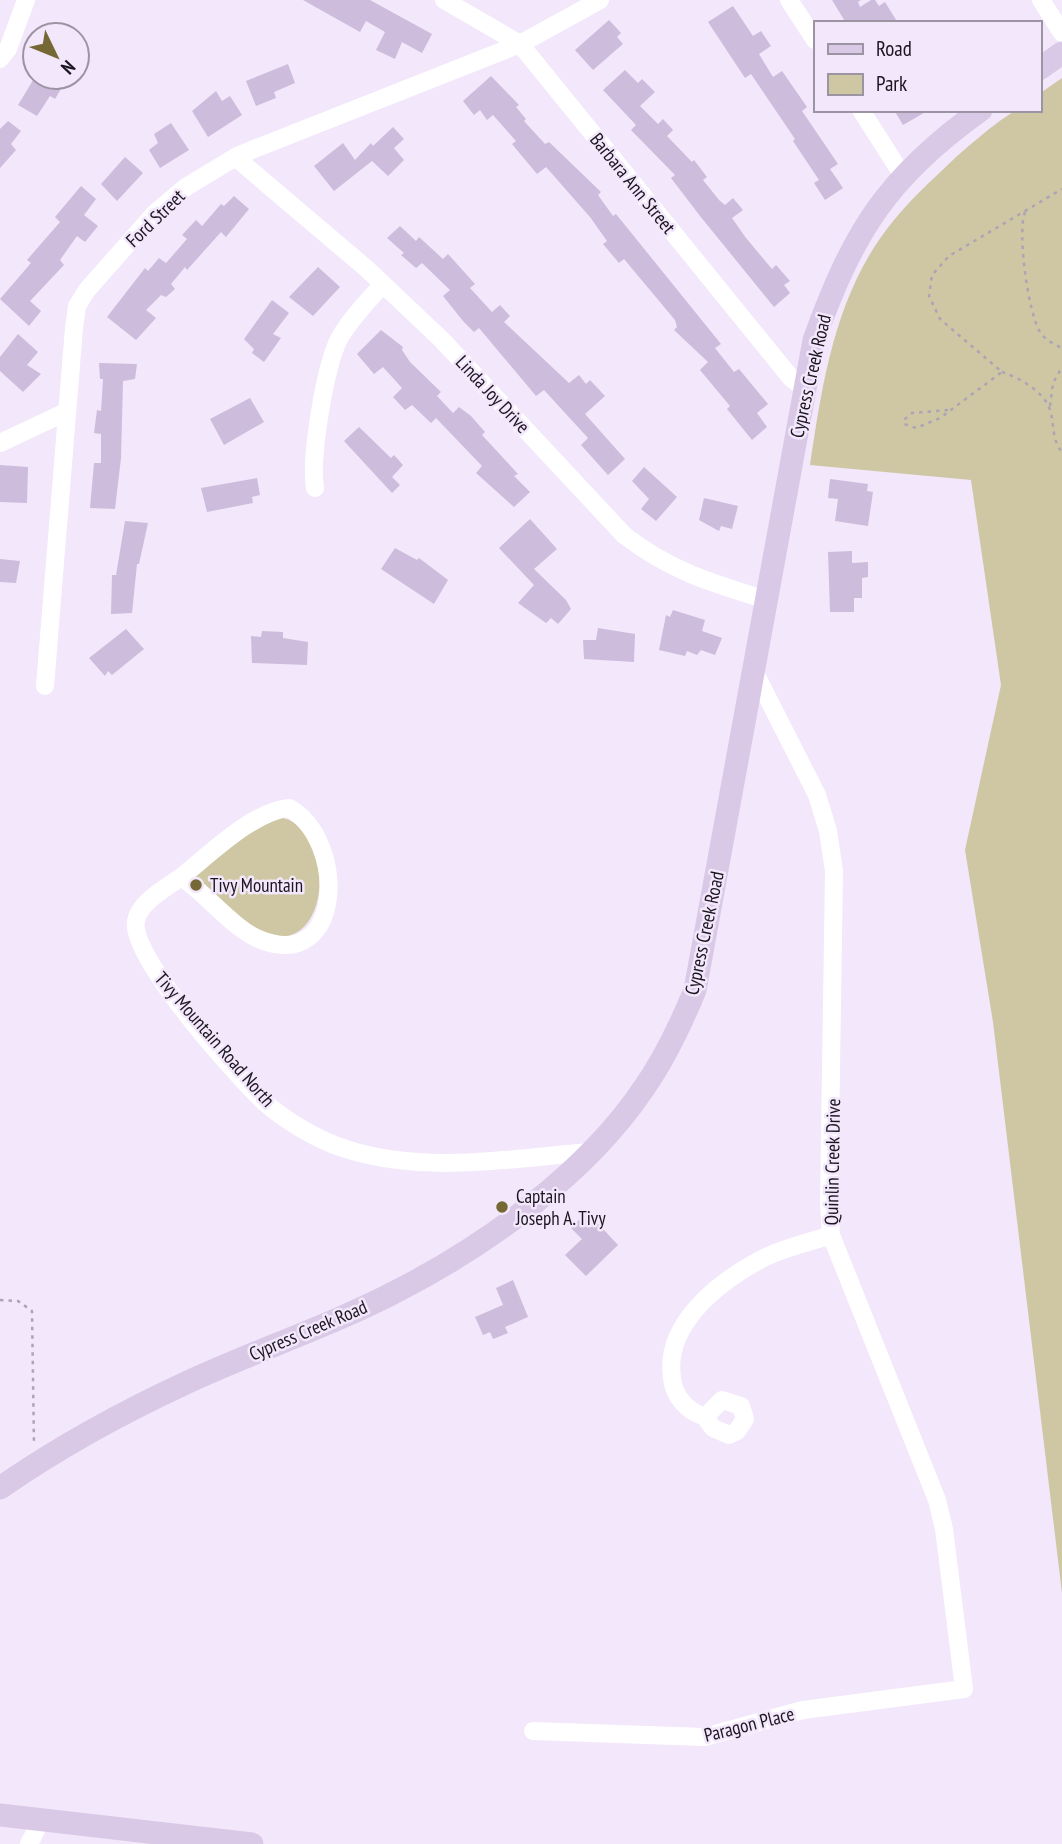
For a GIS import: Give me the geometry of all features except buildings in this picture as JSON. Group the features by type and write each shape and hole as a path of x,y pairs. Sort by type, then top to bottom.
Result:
{"main road":[{"path":"1041,68 1062,53"},
{"name":"Cypress Creek Road","path":"0,1488 33,1465 187,1382 397,1292 490,1237 589,1152 644,1089 677,1032 695,990 814,340 844,262 870,218 926,152 978,112"},
{"path":"0,1815 152,1838 252,1844"}],"street":[{"path":"0,59 9,49 26,0"},
{"name":"Barbara Ann Street","path":"444,0 520,44 791,378 804,388"},
{"name":"Ford Street","path":"45,686 77,306 87,289 155,213 186,187 235,157 520,44 600,0"},
{"path":"789,0 814,38"},
{"path":"1041,0 1062,33"},
{"path":"862,112 903,176"},
{"name":"Linda Joy Drive","path":"235,157 383,284 442,340 624,535 649,554 686,575 767,600"},
{"path":"316,488 313,458 333,353 348,324 383,284"},
{"path":"0,443 66,412"},
{"name":"Quinlin Creek Drive","path":"754,671 817,795 828,831 834,871 829,1203 831,1235 937,1500 944,1529 964,1689"},
{"name":"Tivy Mountain Road North","path":"181,877 202,891 244,930 258,939 276,945 293,943 316,931 328,904 329,881 319,840 310,825 289,808 276,809 253,822 181,877 141,911 135,922 138,943 156,976 264,1101 295,1123 343,1149 394,1162 483,1160 589,1152"},
{"path":"705,1417 683,1404 673,1386 669,1362 675,1337 689,1317 733,1276 762,1258 831,1235"},
{"name":"Paragon Place","path":"533,1731 704,1737 803,1710 964,1689"},
{"path":"29,1844 41,1820"}],"path":[{"path":"1049,408 1027,383 1002,372 940,319 933,309 929,286 932,275 950,256 1062,189"},
{"path":"1025,211 1020,240 1034,317 1040,332 1062,348"},
{"path":"1062,367 1053,383 1049,408 1054,442 1062,452"},
{"path":"948,410 912,413 905,419 904,424 916,428 924,426 972,396 1002,372"},
{"path":"0,1300 18,1301 32,1311 35,1381 33,1465"}],"green space":[{"path":"1062,78 1062,1593 993,1022 965,850 1001,685 971,480 810,465 820,400 835,337 858,276 874,247 908,204 985,132 1014,112 1041,112 1041,93"},
{"path":"279,817 298,826 311,842 318,864 320,887 315,909 305,926 289,936 267,935 248,926 189,877 243,833"}],"place":[{"name":"Tivy Mountain","path":"196,885"},
{"name":"Captain Joseph A. Tivy","path":"502,1207"}]}
